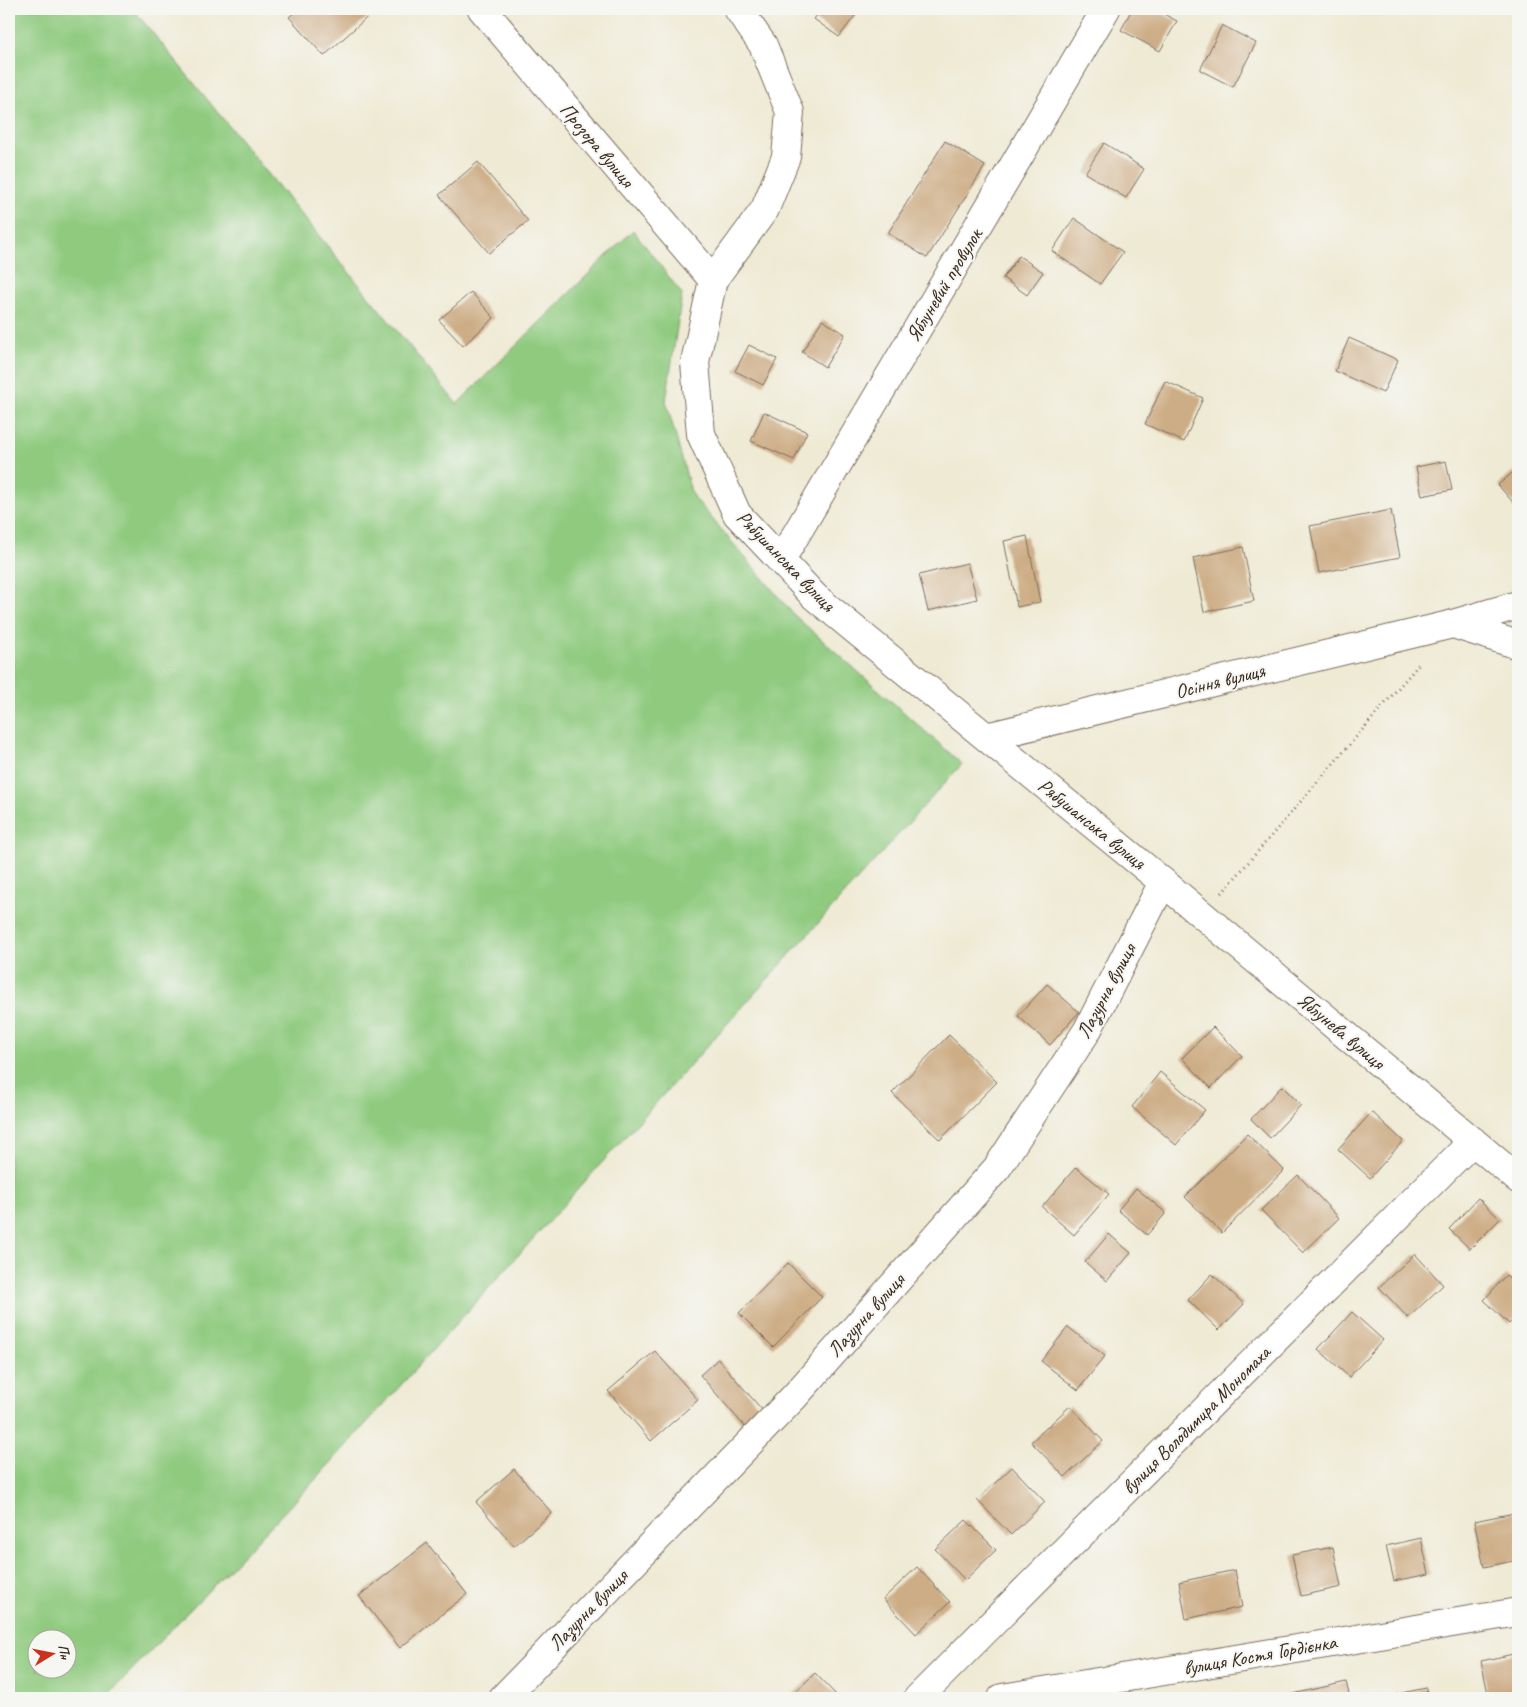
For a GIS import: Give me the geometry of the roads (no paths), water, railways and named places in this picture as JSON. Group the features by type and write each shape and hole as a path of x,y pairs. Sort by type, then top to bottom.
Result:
{"street":[{"name":"Прозора вулиця","path":"482,9 713,280"},
{"name":"Рябушанська вулиця","path":"738,9 762,45 790,112 786,157 765,209 713,280 695,362 701,434 738,514 815,596 1163,882"},
{"name":"Яблуневий провулок","path":"781,560 1106,9"},
{"name":"Осіння вулиця","path":"986,737 1453,624 1518,605"},
{"path":"1453,624 1518,645"},
{"name":"Яблунева вулиця","path":"1163,882 1518,1179"},
{"name":"Лазурна вулиця","path":"503,1698 794,1397 997,1168 1087,1031 1163,882"},
{"name":"вулиця Володимира Мономаха","path":"918,1698 1473,1141"},
{"name":"вулиця Костя Гордієнка","path":"1016,1697 1518,1612"}]}
